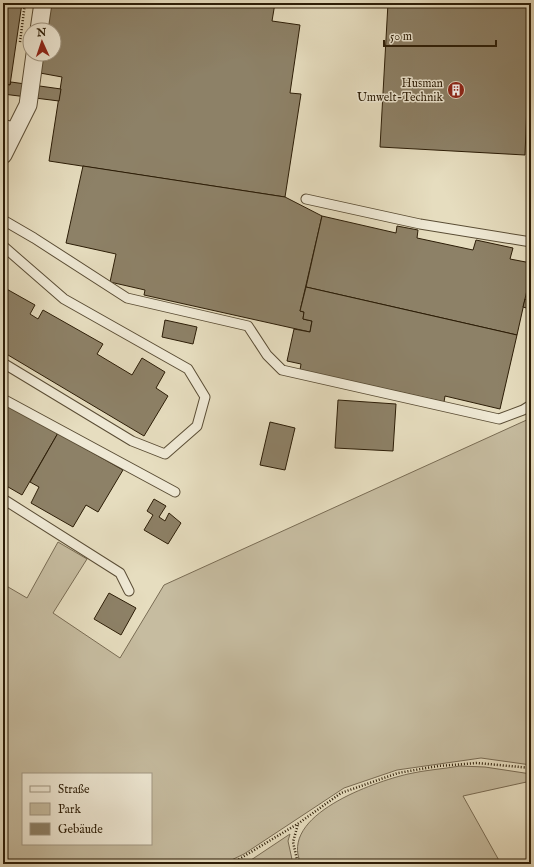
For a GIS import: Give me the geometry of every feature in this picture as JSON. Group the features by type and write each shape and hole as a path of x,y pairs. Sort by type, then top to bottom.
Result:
{"street":[{"path":"40,22 43,3"},
{"path":"3,155 10,126 28,105 35,62"}],"lane":[{"path":"306,199 420,224 531,242"},
{"path":"3,220 34,238 127,298 248,326 267,355 282,370 498,419 523,410 531,405"},
{"path":"3,246 64,299 188,370 205,397 197,426 165,454 132,441 3,363"},
{"path":"3,399 175,492"},
{"path":"3,499 120,573 129,591"}],"path":[{"path":"231,864 298,823 341,793 398,773 438,766 477,763 531,768"},
{"path":"298,823 293,842 298,864"}],"green space":[{"path":"531,418 531,765 481,758 397,770 344,788 244,854 223,864 3,864 3,584 27,598 58,542 87,559 53,613 120,658 164,585"},
{"path":"460,766 485,767 531,774 531,781 463,796 501,864 301,864 298,846 303,830 316,816 333,804 353,793 393,778 414,773"},
{"path":"290,834 288,841 293,864 245,864"}],"building":[{"path":"3,3 22,3 10,85 3,84"},
{"path":"51,3 275,3 272,21 300,25 290,93 301,94 285,197 49,161 62,77 40,73 42,62 62,62 62,22 48,22"},
{"name":"Husman Umwelt-Technik","path":"388,3 531,3 525,155 380,147"},
{"path":"11,82 61,89 59,101 3,94 3,84 10,85"},
{"path":"83,166 285,197 322,216 300,311 304,312 303,319 312,321 310,332 144,295 145,290 110,282 116,254 66,243"},
{"path":"322,216 396,233 397,226 418,230 417,238 473,250 476,240 513,248 510,259 531,263 531,272 517,335 306,287"},
{"path":"3,287 35,305 30,314 38,319 43,310 103,344 97,354 132,375 142,358 165,372 156,388 168,396 144,436 3,352"},
{"path":"306,287 517,335 500,409 445,396 444,402 300,370 301,364 287,361 294,329 310,332 312,321 303,319 304,312 300,311"},
{"path":"525,299 531,301 530,309 523,307"},
{"path":"165,320 197,327 193,344 162,337"},
{"path":"338,400 396,404 393,451 335,448"},
{"path":"3,402 58,433 22,495 3,484"},
{"path":"270,422 295,428 285,470 260,465"},
{"path":"58,433 123,470 98,512 86,505 73,527 31,503 39,487 30,482"},
{"path":"154,499 166,506 159,517 165,521 169,513 181,523 168,544 144,530 153,515 147,511"},
{"path":"109,593 136,608 121,635 94,619"}],"place":[{"name":"Husman Umwelt-Technik","path":"456,90"}]}
